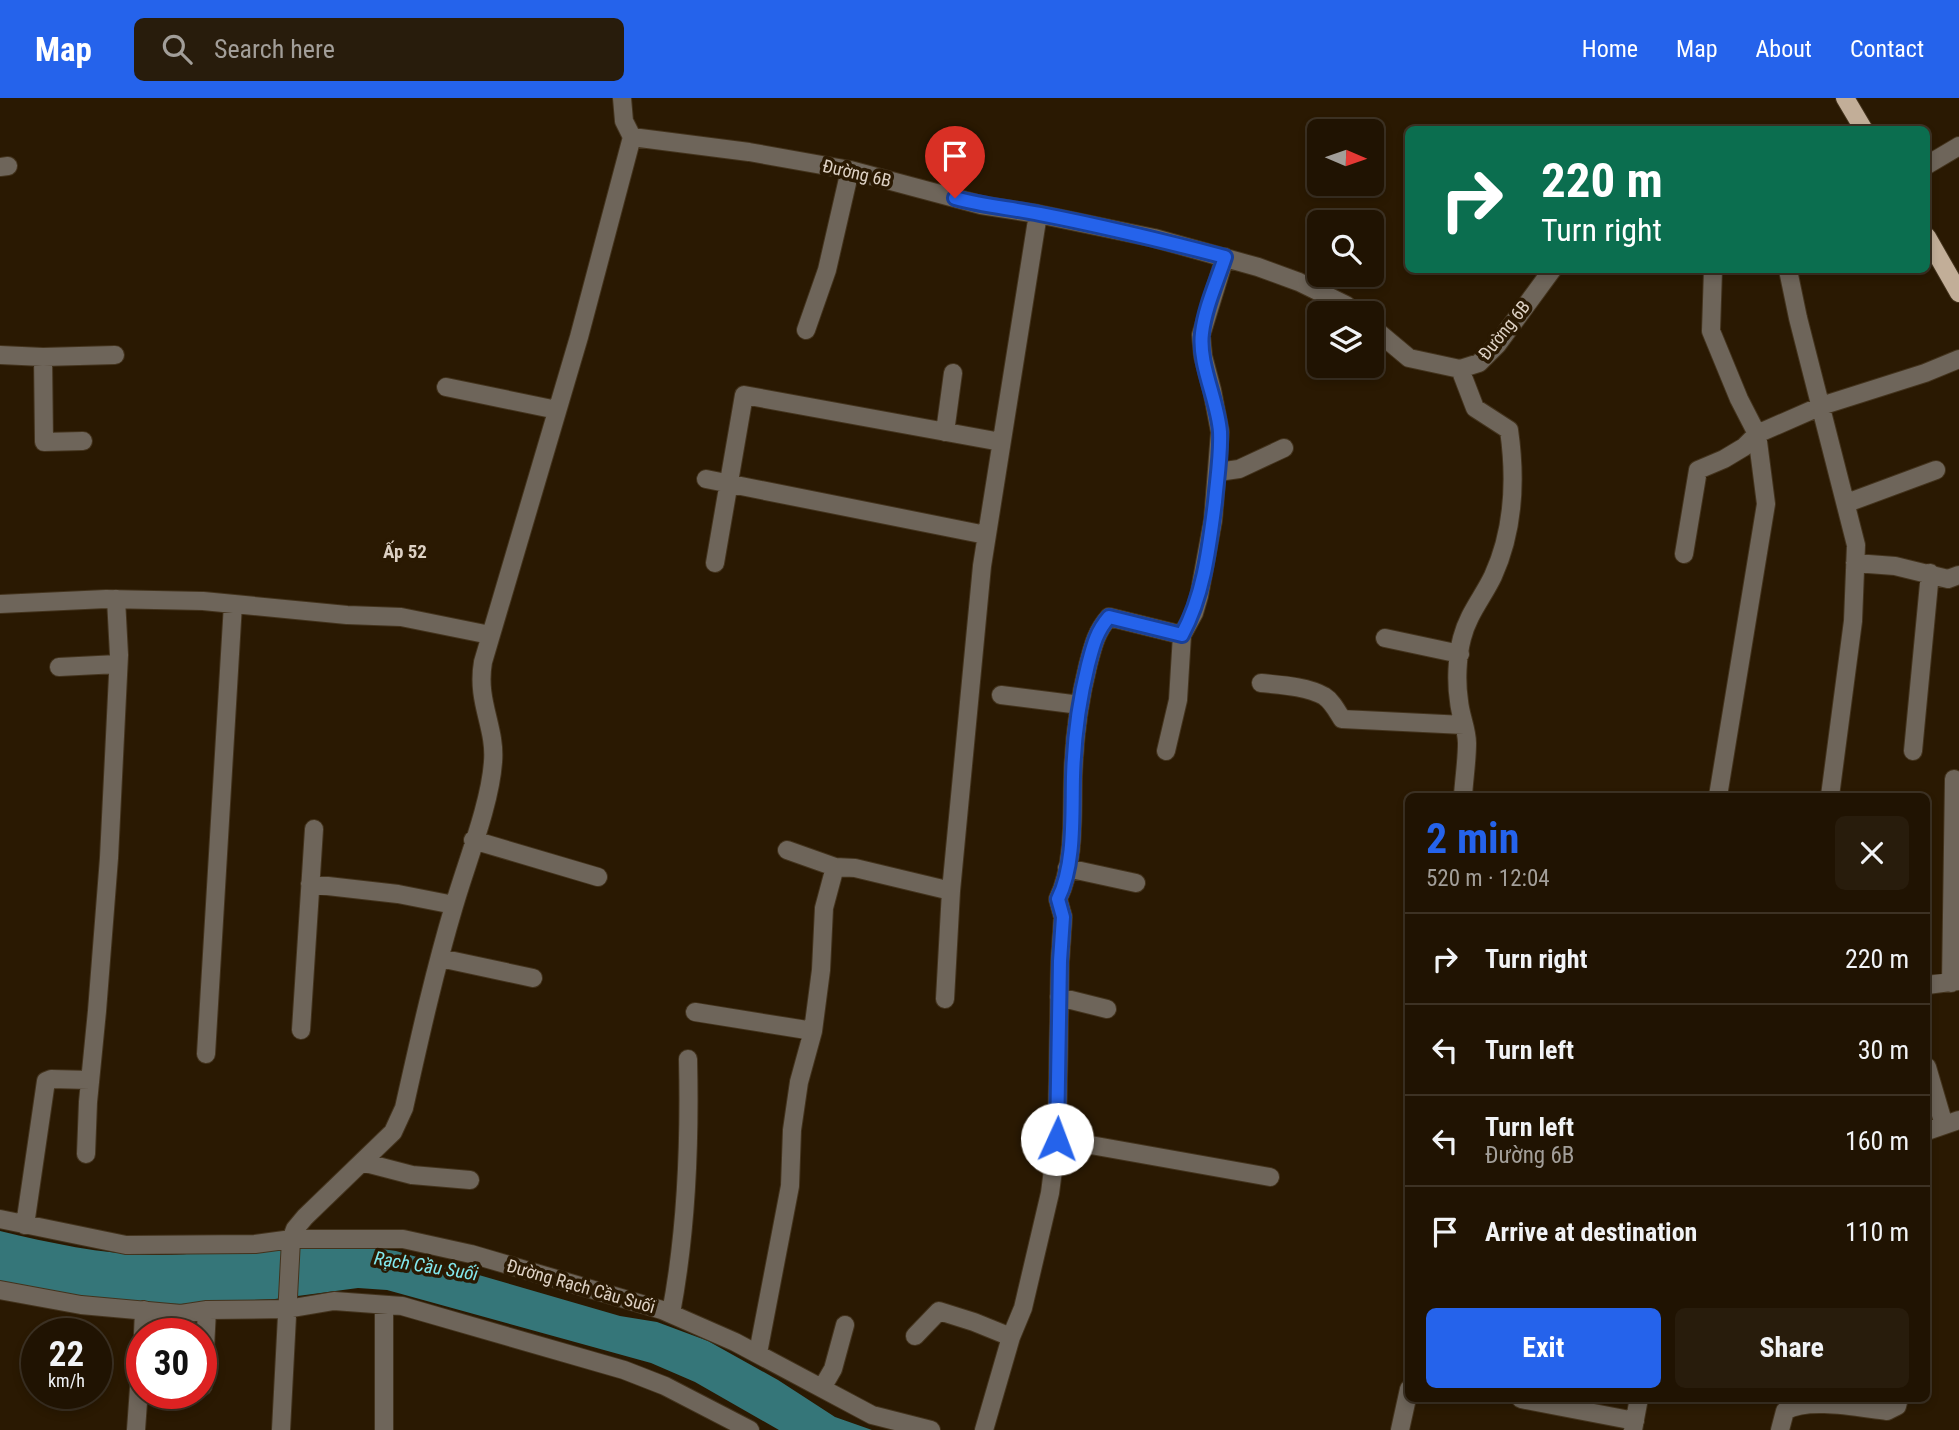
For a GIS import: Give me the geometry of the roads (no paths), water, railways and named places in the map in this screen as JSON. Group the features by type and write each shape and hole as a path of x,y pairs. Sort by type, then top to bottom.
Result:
{"main road":[{"path":"1846,98 1862,126"},
{"path":"1930,242 1959,293"}],"street":[{"path":"281,1430 291,1239 305,1217 393,1132 404,1108 440,958 474,840 493,763 480,678 490,635 606,238 632,137 624,121 622,98"},
{"name":"Đường 6B","path":"632,137 749,152 850,170 981,205 1154,238 1225,257 1299,282 1338,301"},
{"path":"1930,162 1959,146"},
{"path":"806,330 827,270 850,170"},
{"path":"945,999 951,891 986,536 1038,214"},
{"path":"1166,751 1178,700 1182,635 1194,613 1202,584 1218,472 1220,432 1201,335 1225,257"},
{"name":"Đường 6B","path":"1384,337 1409,358 1460,369 1479,363 1497,345 1550,273"},
{"path":"1713,273 1711,331 1739,399 1757,434 1766,504 1718,793"},
{"path":"1789,273 1856,545 1853,621 1830,793"},
{"path":"0,355 116,355"},
{"path":"43,356 44,442 83,441"},
{"path":"1684,554 1698,470 1734,453 1757,434 1821,406 1926,373 1959,359"},
{"path":"1460,369 1475,408 1508,430 1513,461 1511,510 1503,552 1492,578 1473,608 1462,638 1459,701 1467,742 1462,793"},
{"path":"945,432 953,373"},
{"path":"446,387 557,410"},
{"path":"715,563 744,395 1001,442"},
{"path":"1218,472 1239,469 1284,449"},
{"path":"1847,503 1936,470"},
{"path":"706,479 986,536"},
{"path":"1855,563 1895,566 1948,579 1959,575"},
{"path":"1913,751 1930,573"},
{"path":"0,604 156,598 347,615 401,617 490,635"},
{"path":"86,1154 109,858 118,664 116,599"},
{"path":"206,1054 233,604"},
{"path":"984,1430 1011,1337 1023,1308 1050,1193 1057,1139 1063,917 1058,899 1064,887 1072,827 1073,775 1080,705 1097,631 1109,617 1182,635"},
{"path":"1385,638 1460,654"},
{"path":"59,667 118,664"},
{"path":"1261,683 1289,686 1324,696 1342,719 1464,725"},
{"path":"1001,695 1080,705"},
{"path":"1930,985 1955,982 1954,779"},
{"path":"301,1030 314,829"},
{"path":"474,840 597,877"},
{"path":"787,850 835,867 855,868 951,891"},
{"path":"758,1353 790,1186 792,1130 799,1082 813,1031 821,970 824,908 835,867"},
{"path":"1067,867 1136,883"},
{"path":"310,884 398,894 454,905"},
{"path":"440,958 533,978"},
{"path":"1059,997 1107,1009"},
{"path":"695,1012 813,1031"},
{"path":"671,1313 682,1249 687,1194 690,1116 688,1059"},
{"path":"1930,1074 1952,1123 1930,1130"},
{"path":"26,1225 46,1081 90,1080"},
{"path":"1057,1139 1270,1177"},
{"path":"362,1163 412,1175 470,1180"},
{"name":"Đường Rạch Cầu Suối","path":"0,1219 126,1245 255,1244 291,1239 403,1239 533,1271 671,1313 758,1353 872,1415 931,1430"},
{"path":"0,1290 81,1305 181,1314 207,1310 287,1308 334,1301 411,1308 624,1370 665,1386 750,1430"},
{"path":"384,1305 384,1430"},
{"path":"144,1310 144,1318"},
{"path":"207,1310 207,1318"},
{"path":"915,1336 939,1311 1011,1337"},
{"path":"822,1388 833,1369 845,1325"},
{"path":"1400,1430 1406,1402"},
{"path":"1534,1402 1634,1425 1638,1402"},
{"path":"1780,1430 1785,1411 1793,1406 1817,1404 1886,1411 1897,1406 1898,1402"},
{"path":"136,1430 138,1409"}],"water":[{"name":"Rạch Cầu Suối","path":"0,1231 114,1253 152,1255 308,1245 396,1251 620,1316 657,1322 708,1341 778,1380 835,1417 872,1430 779,1430 695,1382 651,1363 387,1290 358,1288 275,1299 181,1304 128,1303 0,1285"}],"district":[{"name":"Ấp 52","path":"405,551"}]}
